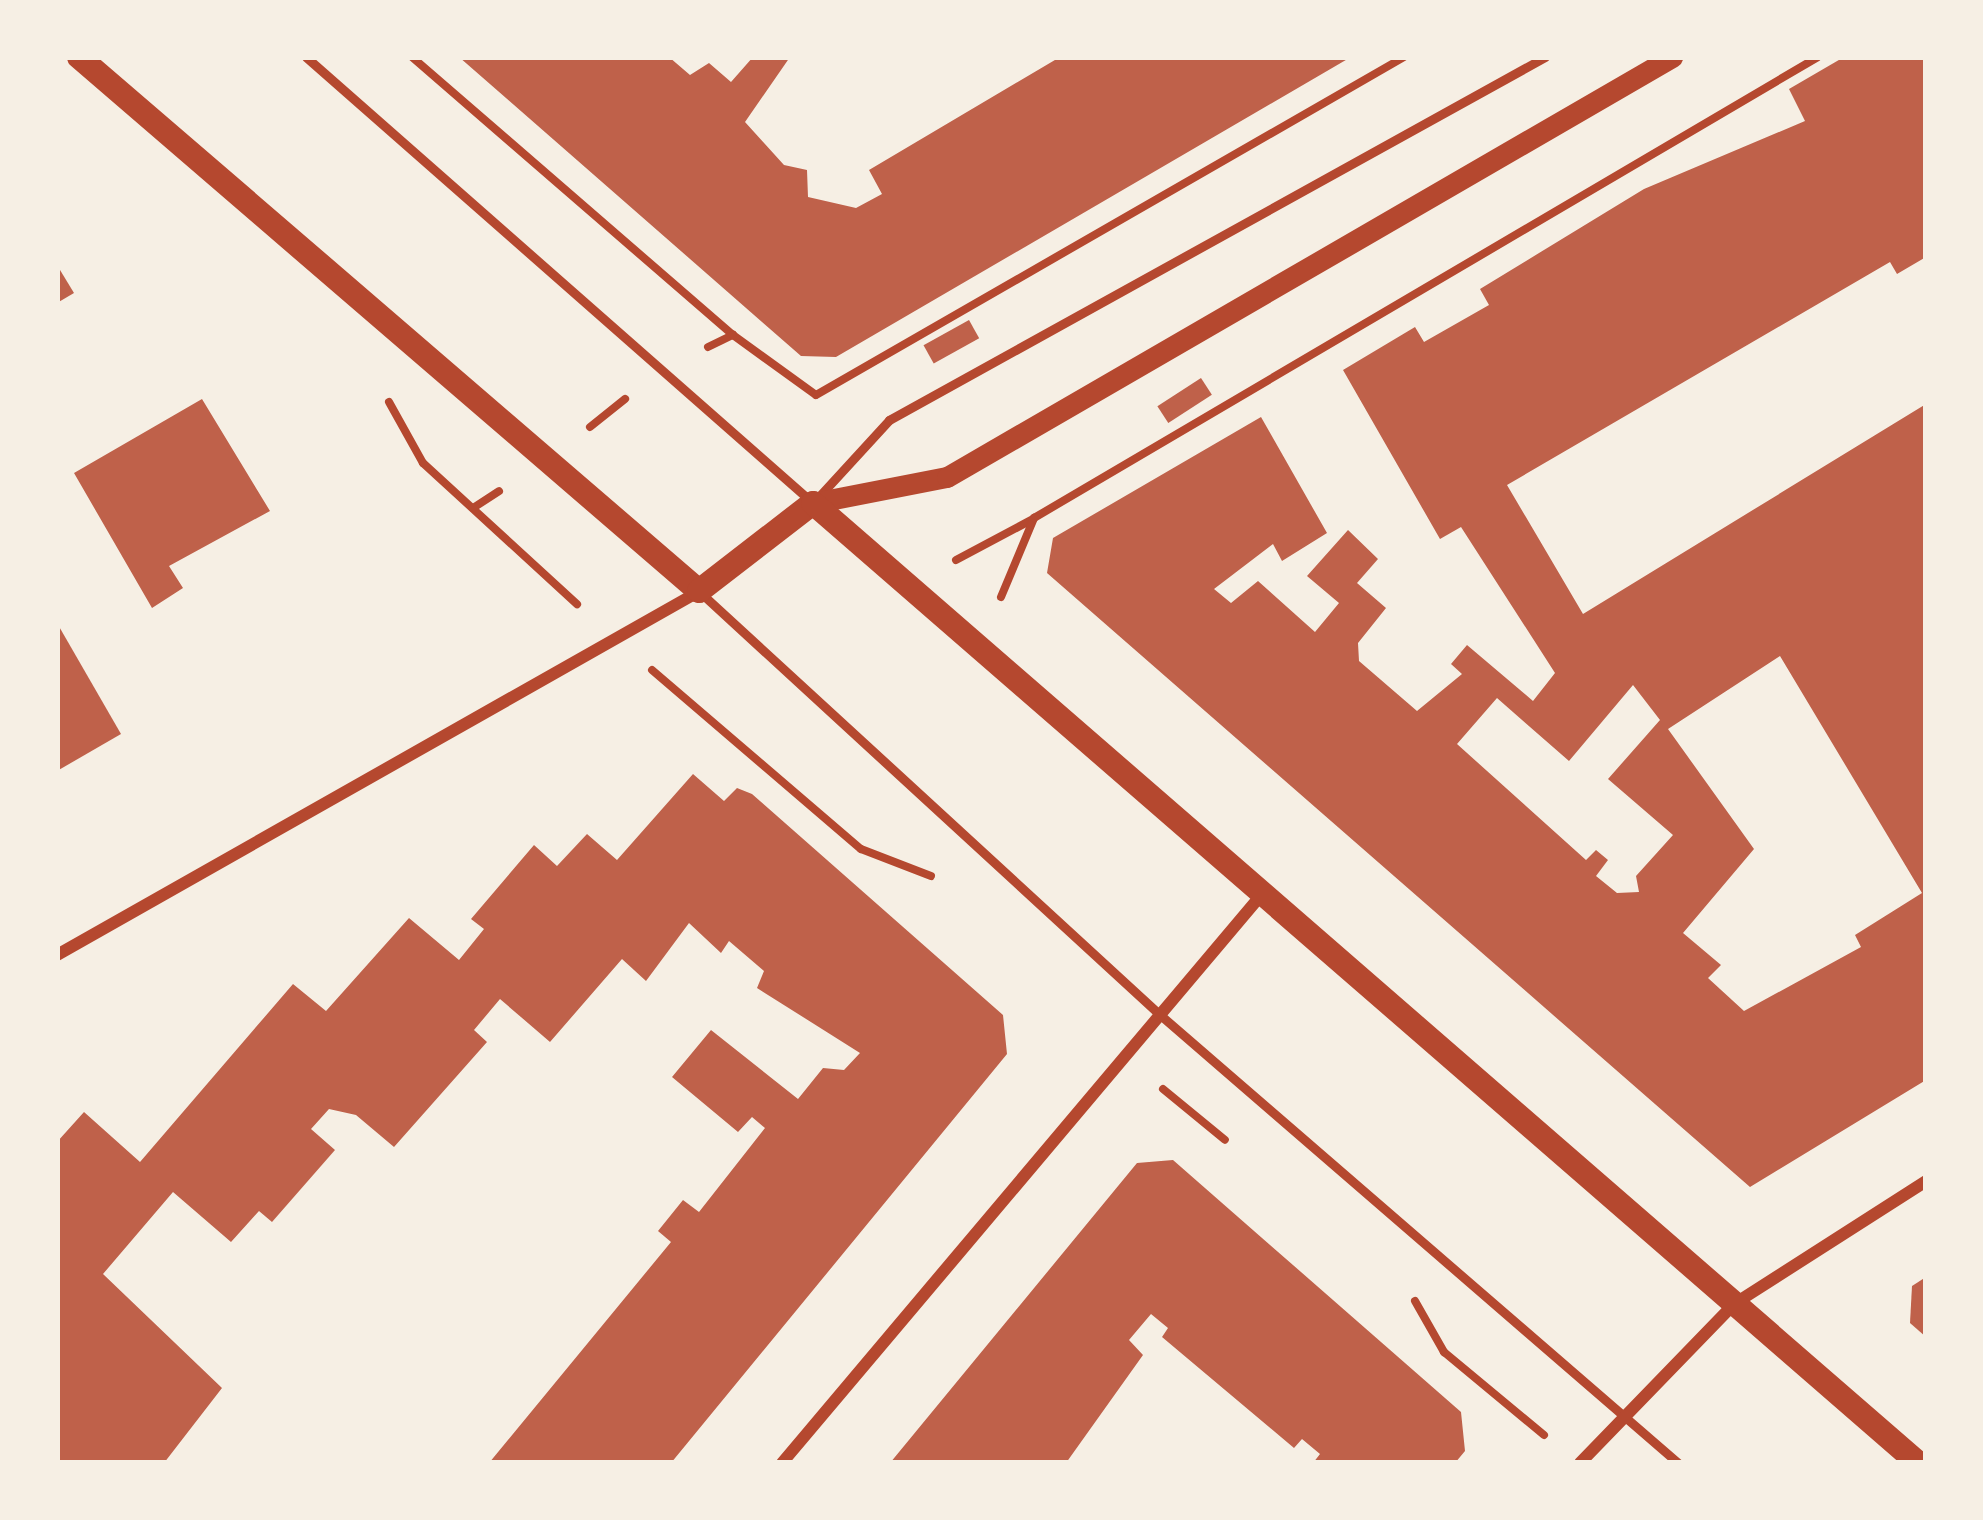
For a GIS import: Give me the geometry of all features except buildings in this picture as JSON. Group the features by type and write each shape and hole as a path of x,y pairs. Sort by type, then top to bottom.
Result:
{"main road":[{"path":"79,57 544,464 699,591 813,503 1918,1463"}],"street":[{"path":"813,503 947,476 1672,57"},
{"path":"57,955 611,635 699,591"},
{"path":"782,1463 1262,894"},
{"path":"1580,1463 1622,1413 1733,1304 1926,1181"}],"lane":[{"path":"306,57 813,503 889,420 1545,57"},
{"path":"699,591 1158,1012 1678,1463"}],"path":[{"path":"412,57 733,335 816,395 1404,57"},
{"path":"907,586 1034,518 1818,57"},
{"path":"472,508 544,464 662,370 733,335"},
{"path":"372,387 423,463 611,635 861,849 945,888"},
{"path":"976,646 1034,518"},
{"path":"1123,1055 1232,1146"},
{"path":"1395,1283 1444,1352 1560,1449"}]}
